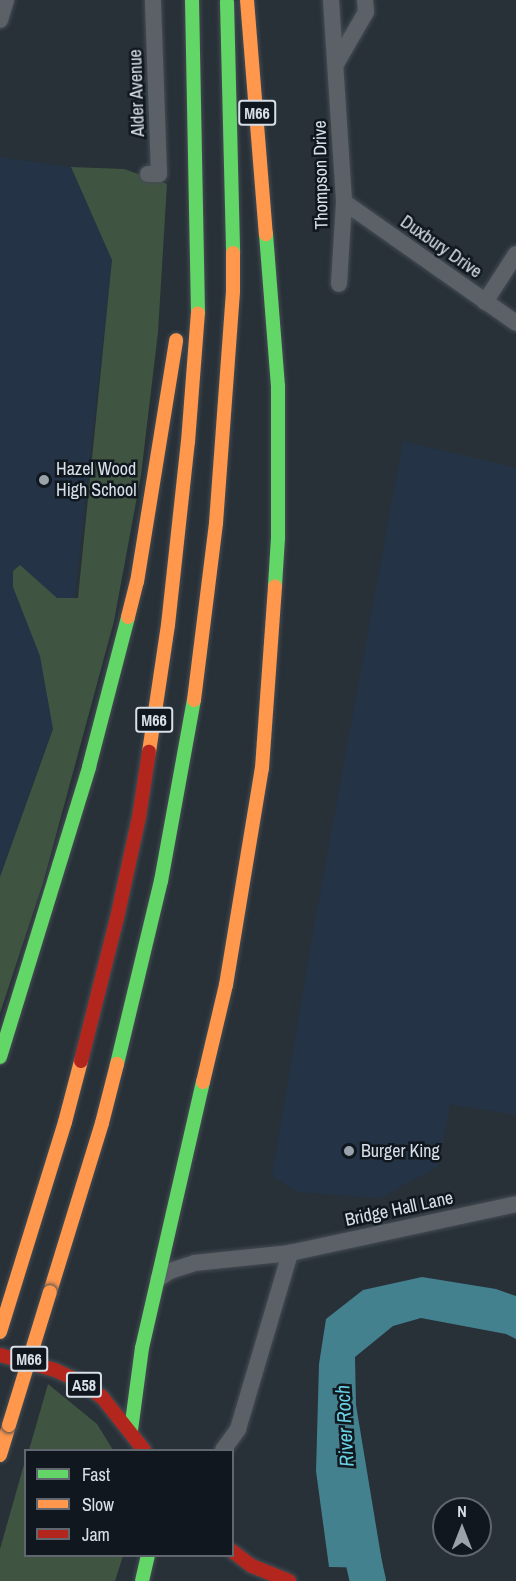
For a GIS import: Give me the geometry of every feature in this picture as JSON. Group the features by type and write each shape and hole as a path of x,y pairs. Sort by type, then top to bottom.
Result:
{"highway":[{"name":"M66","path":"0,1332 65,1122 140,817 168,625 189,431 199,297 192,0"},
{"name":"M66","path":"0,1455 102,1123 161,881 193,712 216,523 232,291 233,197 227,0"},
{"name":"M66","path":"157,1279 226,985 262,768 278,538 278,386 247,0"},
{"name":"M66","path":"183,261 194,141"},
{"path":"0,1057 89,767 137,582 175,356 178,320"},
{"path":"131,1431 140,1366 157,1279"},
{"name":"A58","path":"0,1355 55,1370 81,1383 102,1397 143,1449"},
{"path":"234,1552 252,1566 289,1581"},
{"path":"142,1581 148,1557"}],"street":[{"path":"0,20 6,0"},
{"name":"Alder Avenue","path":"148,174 159,174 153,0"},
{"name":"Thompson Drive","path":"331,0 344,202 339,284"},
{"path":"336,64 366,12 365,0"},
{"name":"Duxbury Drive","path":"344,202 516,323"},
{"path":"485,302 516,254"},
{"name":"Bridge Hall Lane","path":"157,1279 170,1271 194,1263 290,1253 516,1204"},
{"path":"224,1449 238,1429 290,1253"}],"shaded area":[{"name":"Hazel Wood High School","path":"0,157 71,167 112,260 63,700 0,877"},
{"path":"403,441 516,468 516,1115 450,1104 438,1167 380,1198 298,1192 272,1176 315,922"}],"green space":[{"path":"71,167 124,169 167,184 158,332 141,475 114,621 43,883 0,1013 0,877 53,729 40,656 13,587 13,571 20,565 57,598 78,598 112,260"},
{"path":"48,1384 97,1424 112,1449 29,1449"},
{"path":"24,1465 24,1557 123,1557 115,1581 0,1581 0,1549"}],"water":[{"path":"422,1277 496,1289 516,1296 516,1339 506,1334 421,1318 393,1326 355,1357 356,1405 383,1568 329,1567 316,1471 319,1364 326,1319 363,1290"}],"waterway":[{"name":"River Roch","path":"354,1520 368,1581"}],"traffic: fast":[{"path":"192,0 198,313"},
{"path":"227,2 233,253"},
{"path":"266,234 278,386 278,538 275,586"},
{"path":"0,1057 89,767 128,617"},
{"path":"117,1064 161,881 194,700"},
{"path":"131,1430 142,1348 203,1082"},
{"path":"142,1581 148,1557"}],"traffic: slow":[{"path":"247,0 266,234"},
{"path":"194,700 216,523 233,291 233,253"},
{"path":"149,752 168,625 188,442 198,313"},
{"path":"128,617 137,582 176,340"},
{"path":"203,1082 226,985 262,768 275,586"},
{"path":"0,1332 65,1122 81,1061"},
{"path":"50,1292 102,1123 117,1064"},
{"path":"9,1425 50,1292"},
{"path":"0,1455 9,1425"}],"traffic: jam":[{"path":"81,1061 117,918 139,817 149,752"},
{"path":"0,1355 55,1370 81,1382 102,1397 143,1449"},
{"path":"234,1552 252,1566 289,1581"}],"place":[{"name":"Hazel Wood High School","path":"44,480"},
{"name":"Burger King","path":"349,1151"}]}
